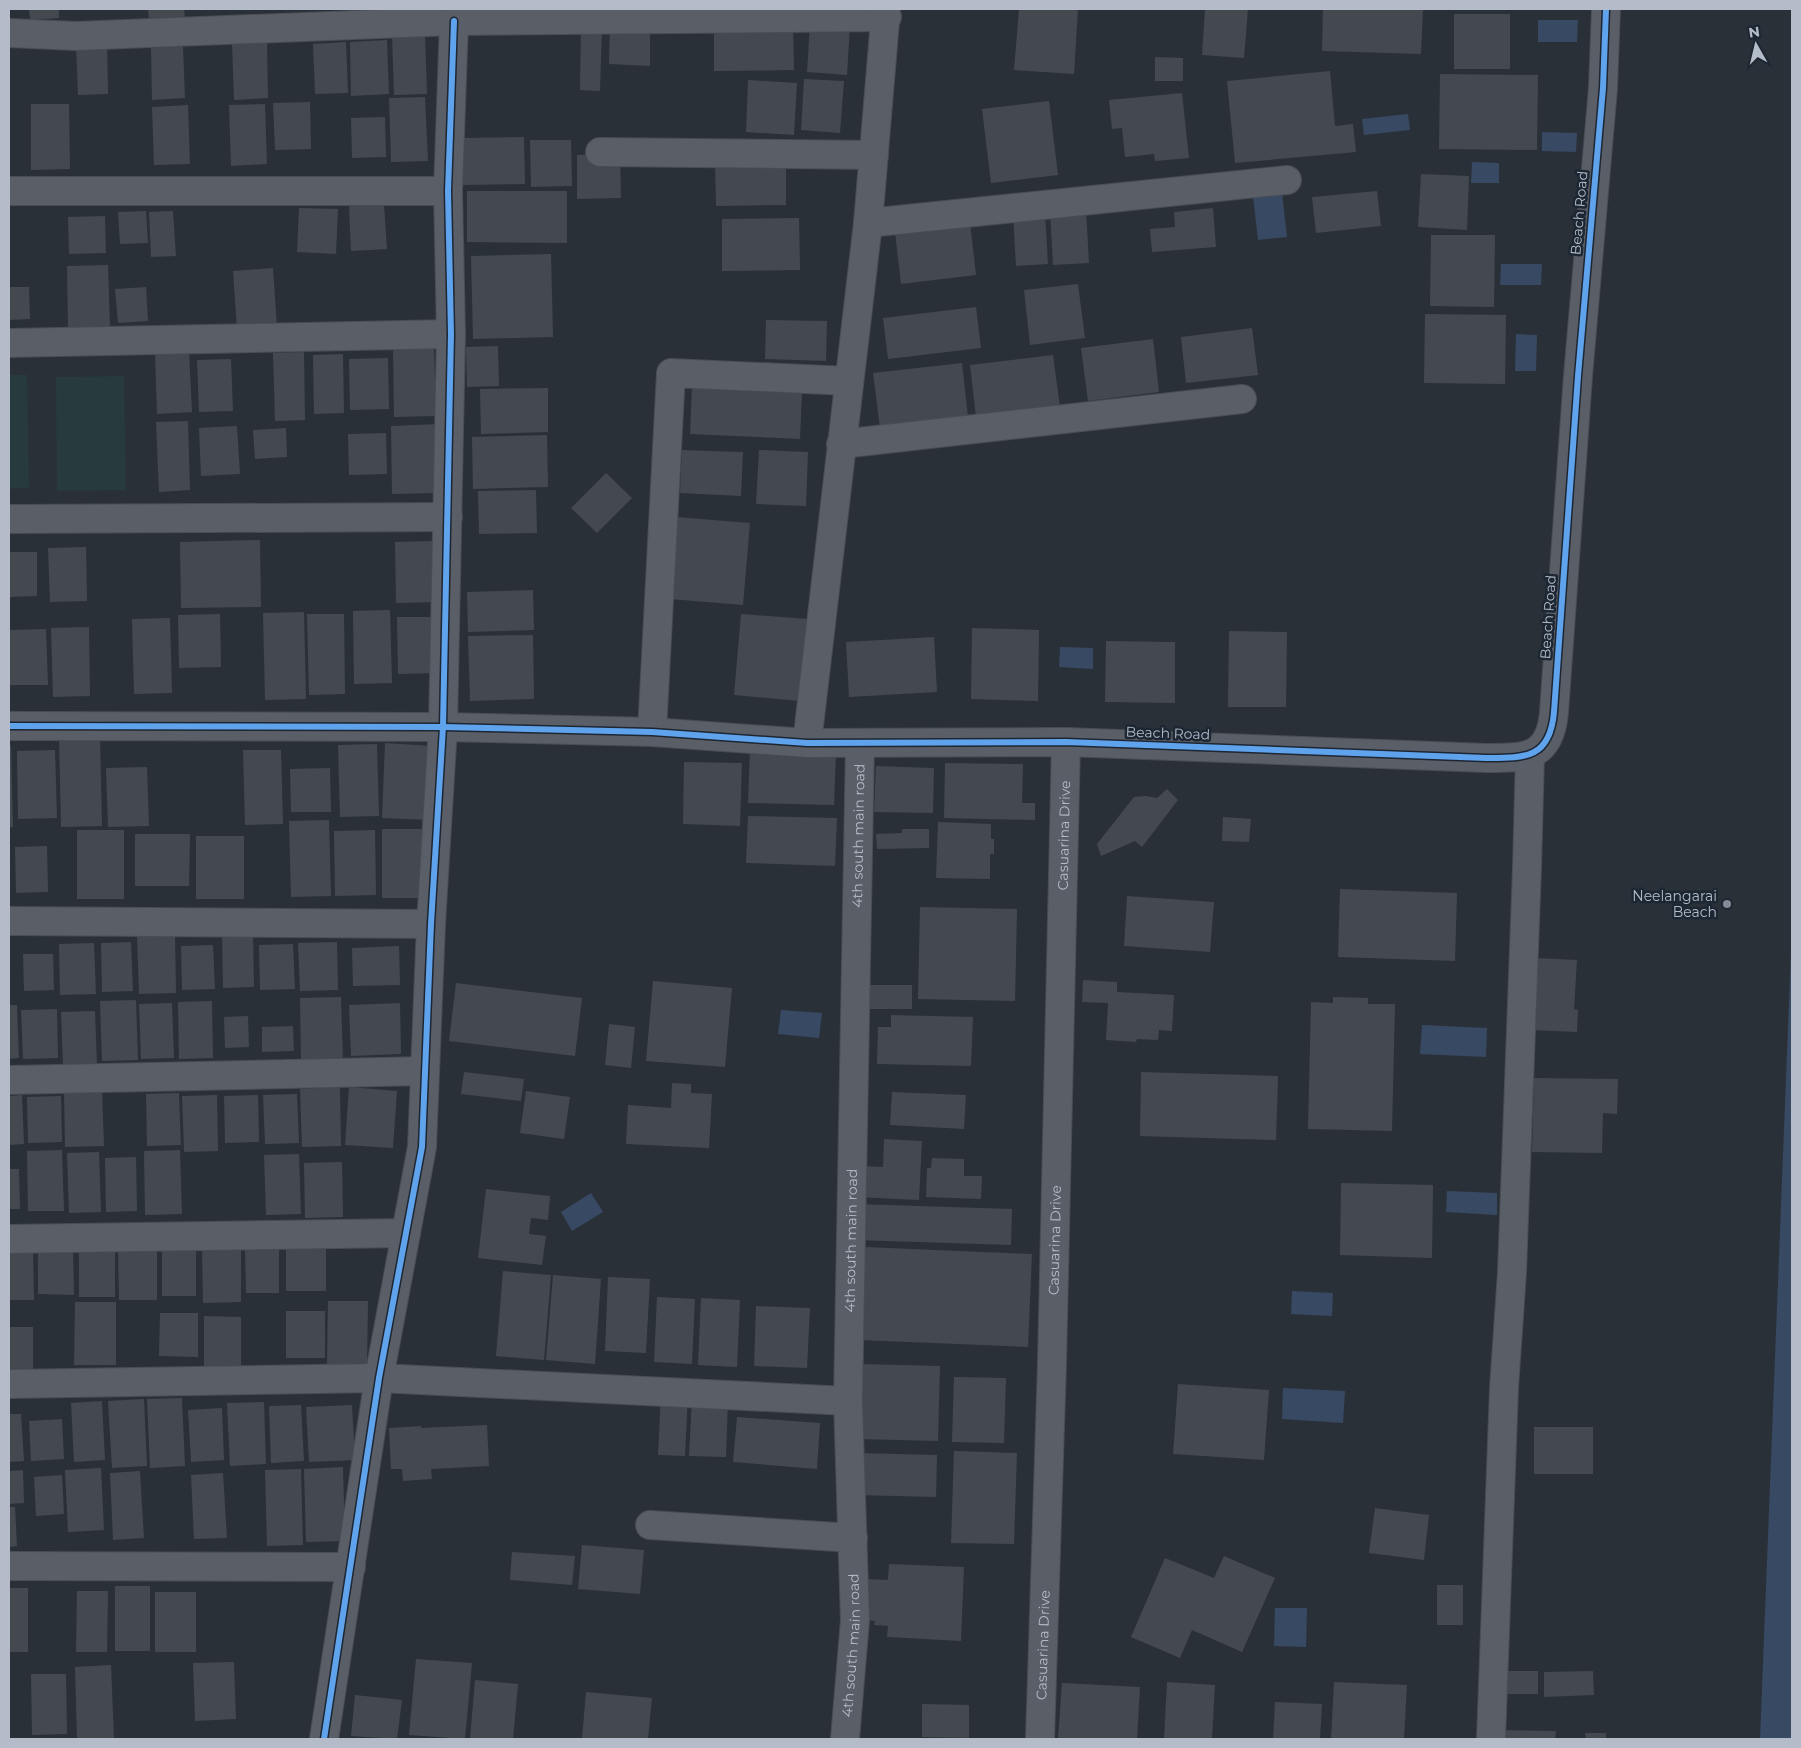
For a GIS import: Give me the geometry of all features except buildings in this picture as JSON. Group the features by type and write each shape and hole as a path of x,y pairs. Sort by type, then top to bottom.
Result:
{"street":[{"name":"Beach Road","path":"9,726 443,727 652,732 807,743 1066,742 1486,758 1507,758 1538,751 1543,747 1550,735 1554,721 1578,376 1603,88 1606,9"},
{"path":"9,33 76,36 454,21 887,13 868,222 807,743"},
{"path":"324,1739 379,1378 422,1147 431,924 443,727 451,334 448,191 454,21"},
{"path":"600,152 874,155"},
{"path":"868,222 1287,180"},
{"path":"9,191 448,191"},
{"path":"9,343 451,334"},
{"path":"652,732 671,373 849,381"},
{"path":"841,444 1242,399"},
{"path":"9,519 448,517"},
{"name":"Casuarina Drive","path":"1040,1739 1052,1363 1066,742"},
{"name":"4th south main road","path":"845,1739 855,1620 848,1401 860,743"},
{"path":"1491,1739 1504,1388 1512,1263 1530,754"},
{"path":"9,921 431,924"},
{"path":"9,1080 425,1071"},
{"path":"9,1239 406,1233"},
{"path":"9,1384 379,1378 848,1401"},
{"path":"650,1525 853,1538"},
{"path":"9,1566 351,1567"}],"green space":[{"path":"9,375 27,375 29,488 9,489"},
{"path":"124,376 126,490 57,491 56,377"}],"water":[{"path":"1538,20 1578,20 1577,42 1538,42"},
{"path":"1408,114 1410,130 1364,135 1362,119"},
{"path":"1542,132 1577,133 1576,152 1542,151"},
{"path":"1472,162 1499,163 1499,183 1471,183"},
{"path":"1282,193 1287,237 1258,240 1253,196"},
{"path":"1501,264 1542,264 1541,285 1500,285"},
{"path":"1516,334 1537,335 1536,371 1515,371"},
{"path":"1060,647 1093,648 1093,669 1059,667"},
{"path":"1792,926 1792,1739 1760,1739"},
{"path":"781,1010 822,1013 819,1038 778,1034"},
{"path":"1422,1025 1487,1028 1486,1057 1420,1054"},
{"path":"1447,1191 1497,1193 1497,1215 1446,1212"},
{"path":"591,1193 603,1212 572,1231 561,1212"},
{"path":"1292,1291 1333,1293 1332,1316 1291,1314"},
{"path":"1283,1388 1345,1391 1343,1423 1282,1419"},
{"path":"1275,1608 1307,1608 1306,1647 1274,1646"}],"cycle path":[{"path":"9,726 443,727 652,732 807,743 1066,742 1486,758 1524,756 1533,753 1547,739 1552,727 1554,712 1578,376 1603,88 1606,9"},
{"path":"324,1739 379,1378 422,1147 431,924 443,727 451,334 448,191 454,21"}],"place":[{"name":"Neelangarai Beach","path":"1727,904"}]}
